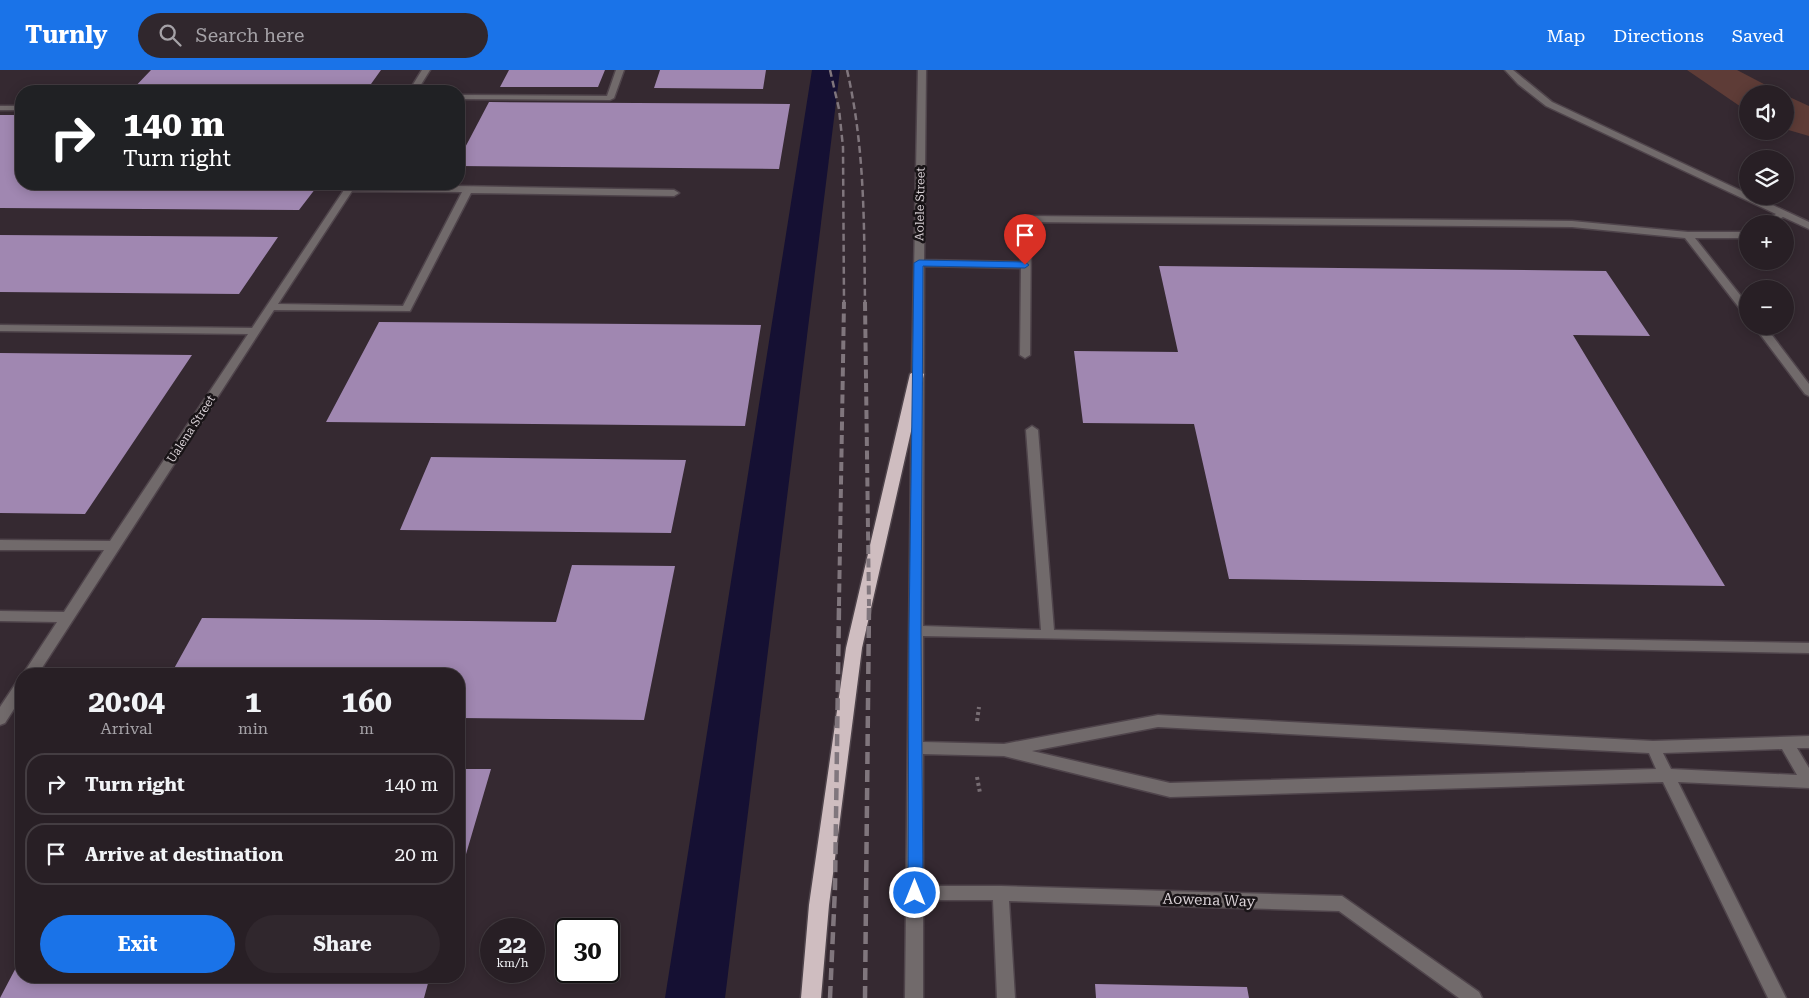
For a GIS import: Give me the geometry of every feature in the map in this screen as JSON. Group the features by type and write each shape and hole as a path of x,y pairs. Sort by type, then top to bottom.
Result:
{"highway":[{"path":"811,998 819,905 854,648 917,374"}],"street":[{"path":"417,85 426,70"},
{"path":"465,97 610,98 620,70"},
{"name":"Aolele Street","path":"914,998 917,374 922,70"},
{"path":"1509,70 1520,82 1550,104 1809,226"},
{"path":"0,108 15,108"},
{"name":"Ualena Street","path":"34,668 347,190"},
{"path":"465,190 674,193"},
{"path":"271,307 406,308 468,190"},
{"path":"1780,215 1784,213"},
{"path":"1025,356 1026,219 1572,224 1688,235 1739,235"},
{"path":"1688,235 1739,300"},
{"path":"919,263 1025,265"},
{"path":"0,328 255,331"},
{"path":"1766,335 1809,392"},
{"path":"1032,430 1048,635"},
{"path":"0,545 114,546"},
{"path":"0,616 67,617"},
{"path":"915,631 1809,648"},
{"path":"0,719 15,696"},
{"path":"916,748 1004,750 1158,721 1543,743 1653,747 1809,742"},
{"path":"1786,742 1809,782"},
{"path":"1653,747 1777,998"},
{"path":"1004,750 1170,790 1667,775 1809,782"},
{"name":"Aowena Way","path":"915,893 1001,893 1342,904 1473,998"},
{"path":"1001,893 1006,998"}],"path":[{"path":"976,713 979,707"},
{"path":"977,785 980,792"}],"shaded area":[{"path":"1687,70 1737,70 1766,85 1739,85 1739,106"},
{"path":"1794,99 1809,106 1809,136 1794,132"}],"building":[{"path":"151,70 381,70 370,85 137,85"},
{"path":"509,70 605,70 598,87 500,87"},
{"path":"660,70 766,70 763,89 654,88"},
{"path":"489,102 790,104 779,169 465,166 465,148"},
{"path":"0,115 15,115 15,190 314,190 299,210 0,208"},
{"path":"0,235 278,237 239,294 0,292"},
{"path":"1159,266 1606,271 1650,336 1573,335 1725,586 1229,579 1194,424 1083,423 1074,351 1178,352"},
{"path":"379,322 761,325 745,426 326,422"},
{"path":"0,353 192,355 85,514 0,513"},
{"path":"431,457 686,460 671,533 400,530"},
{"path":"572,565 675,566 644,720 465,718 465,668 174,668 202,618 556,622"},
{"path":"465,769 491,769 465,858"},
{"path":"15,969 15,983 428,983 424,998 0,998"},
{"path":"1095,984 1247,987 1249,998 1096,998"}],"waterway":[{"path":"695,998 826,70"}],"railway":[{"path":"830,70 839,109 843,147 844,302"},
{"path":"847,70 853,99 860,157 864,215 865,303"},
{"path":"839,606 844,302"},
{"path":"865,302 869,606"},
{"path":"830,998 835,888 839,605"},
{"path":"865,998 869,606"}],"route":[{"path":"915,893 915,631 919,263 1025,265"}]}
